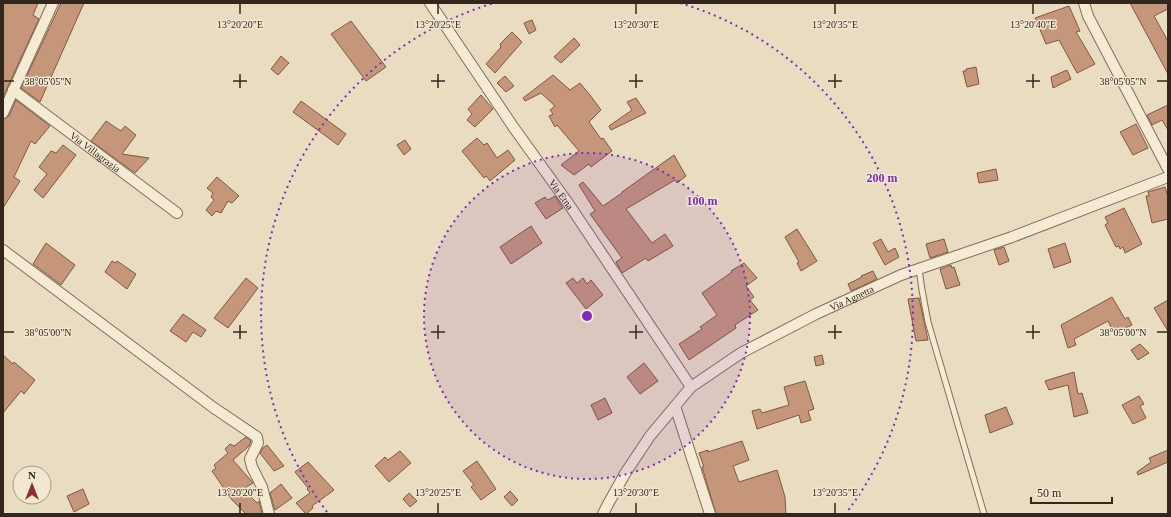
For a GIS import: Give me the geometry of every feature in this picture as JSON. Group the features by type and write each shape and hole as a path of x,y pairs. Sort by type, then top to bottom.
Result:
{"street":[{"path":"3,113 53,3"},
{"name":"Via Etna","path":"430,3 691,387"},
{"path":"1084,3 1088,16 1168,169"},
{"name":"Via Villagrazia","path":"13,90 177,213"},
{"name":"Via Agnetta","path":"603,514 626,472 650,436 691,387 741,352 816,314 901,275 1012,237 1168,177"},
{"path":"3,250 214,408 257,437 258,443 250,459 252,467 262,487 269,514"},
{"path":"675,406 710,514"}],"lane":[{"path":"919,269 928,322 984,514"}],"building":[{"path":"3,3 38,3 33,15 39,19 3,97"},
{"path":"61,3 84,3 40,102 21,88"},
{"path":"1130,3 1168,3 1168,9 1154,16 1168,41 1168,74"},
{"path":"1069,6 1080,31 1076,32 1095,64 1077,73 1059,40 1046,44 1035,18"},
{"path":"532,20 536,30 529,34 524,23"},
{"path":"351,21 386,67 366,81 331,34"},
{"path":"512,32 522,42 495,73 486,64 501,47 500,44"},
{"path":"574,38 580,45 561,63 554,57"},
{"path":"281,56 289,63 278,75 271,69"},
{"path":"976,67 979,84 967,87 963,71"},
{"path":"1067,70 1071,79 1053,88 1051,77"},
{"path":"553,75 570,90 580,83 590,95 601,110 589,122 612,151 591,167 589,164 574,175 561,165 579,151 557,125 555,127 549,116 553,114 550,110 555,106 541,93 525,101 523,98"},
{"path":"505,76 514,86 506,92 497,83"},
{"path":"481,95 493,109 475,127 467,120 472,114 468,109"},
{"path":"636,98 646,113 611,130 609,126 632,110 627,102"},
{"path":"16,100 50,126 35,144 31,141 14,177 20,181 3,208 3,119 9,116"},
{"path":"301,101 346,134 338,145 293,112"},
{"path":"1168,105 1168,130 1162,120 1152,125 1147,115"},
{"path":"106,121 121,131 125,126 136,135 122,154 149,158 135,173 91,141"},
{"path":"1136,124 1148,148 1133,155 1120,132"},
{"path":"477,138 484,145 487,143 497,158 508,150 515,160 490,181 486,176 484,178 462,151"},
{"path":"405,140 411,149 404,155 397,145"},
{"path":"63,145 76,155 43,198 34,190 47,174 39,167 51,151 56,153"},
{"path":"674,155 686,176 677,183 675,180 626,209 652,243 665,234 673,246 648,261 646,258 622,273 616,262 622,258 590,214 595,211 579,185 583,182 603,206"},
{"path":"996,169 998,180 979,183 977,173"},
{"path":"217,177 239,196 232,203 228,201 221,213 216,211 212,216 206,210 214,200 211,197 213,193 207,188"},
{"path":"1165,187 1168,197 1168,219 1152,223 1146,196 1149,196 1148,192"},
{"path":"555,196 563,208 546,219 535,203 545,197 548,200"},
{"path":"1124,208 1142,244 1125,253 1123,247 1120,249 1119,246 1116,247 1105,225 1108,223 1105,217"},
{"path":"531,226 542,243 511,264 500,247"},
{"path":"797,229 817,261 801,271 797,263 799,262 785,237"},
{"path":"881,239 888,252 895,248 899,257 885,265 873,243"},
{"path":"944,239 948,252 930,258 926,244"},
{"path":"46,243 75,265 61,285 33,264"},
{"path":"1065,243 1071,262 1054,268 1048,249"},
{"path":"1004,247 1009,261 999,265 994,250"},
{"path":"112,261 116,263 117,261 136,274 127,289 105,272"},
{"path":"744,263 757,278 746,286 754,297 750,300 758,310 735,325 736,328 689,360 679,344 702,329 700,327 717,315 702,293"},
{"path":"951,265 952,268 954,267 960,285 946,289 940,269"},
{"path":"873,271 877,279 851,291 848,284"},
{"path":"246,278 258,288 228,328 214,318"},
{"path":"573,278 577,283 583,278 587,284 591,280 603,295 586,309 566,283"},
{"path":"1112,297 1125,319 1128,317 1132,325 1114,333 1108,321 1074,339 1076,345 1068,348 1061,325"},
{"path":"919,298 928,340 916,341 908,299"},
{"path":"1168,300 1168,331 1154,308"},
{"path":"183,314 206,330 201,337 193,332 186,342 170,331"},
{"path":"1140,344 1149,353 1138,360 1131,350"},
{"path":"3,355 13,364 14,362 35,380 24,394 21,391 3,413"},
{"path":"822,355 824,364 816,366 814,357"},
{"path":"644,363 658,381 640,394 627,377"},
{"path":"1074,372 1078,394 1082,393 1088,413 1074,417 1068,385 1049,390 1045,381"},
{"path":"805,381 814,409 808,411 811,420 801,423 799,415 757,429 752,411 760,409 762,413 789,405 784,387"},
{"path":"1139,396 1144,404 1140,406 1146,418 1133,424 1122,405"},
{"path":"605,398 612,413 598,420 591,405"},
{"path":"1006,407 1013,424 990,433 985,415"},
{"path":"246,437 251,441 249,446 233,460 253,483 243,489 257,503 259,501 262,514 246,514 232,500 212,471 216,468 214,465 228,453 225,449 230,444 234,446"},
{"path":"742,441 749,460 733,466 739,482 777,470 785,497 786,514 716,514 699,453 708,450 708,452"},
{"path":"267,445 284,466 274,471 260,453"},
{"path":"1168,450 1168,462 1138,475 1137,472 1151,462 1149,458"},
{"path":"400,451 411,463 389,482 375,466 385,457 388,460"},
{"path":"477,461 496,489 481,500 471,487 474,485 463,471"},
{"path":"308,462 334,490 312,506 313,508 306,514 296,503 310,493 307,489 308,488 295,472"},
{"path":"281,484 292,498 275,510 270,493"},
{"path":"83,489 89,504 74,512 67,496"},
{"path":"510,491 518,500 512,506 504,497"},
{"path":"409,493 417,501 410,507 403,499"}]}
